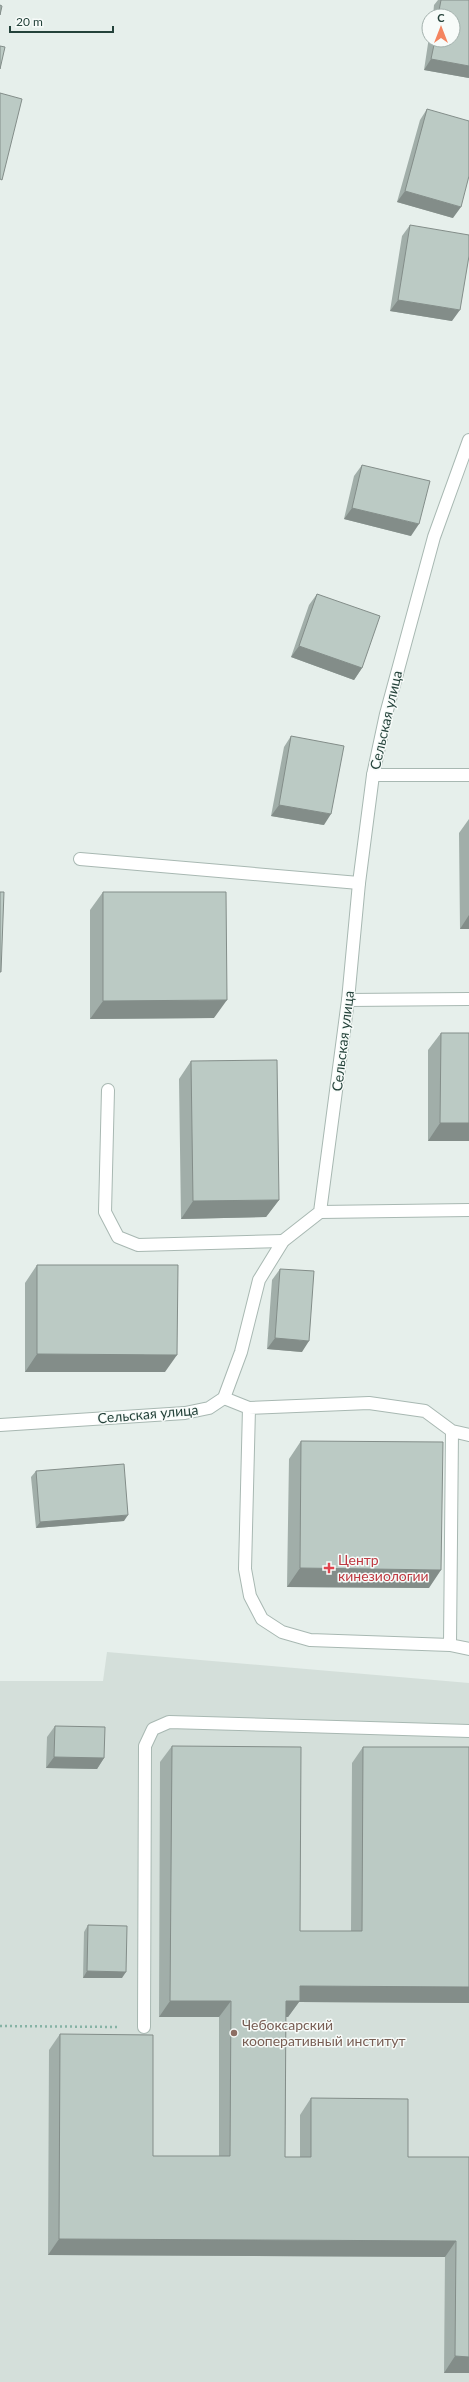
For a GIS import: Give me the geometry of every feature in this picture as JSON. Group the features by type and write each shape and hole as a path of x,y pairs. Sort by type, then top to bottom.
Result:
{"street":[{"name":"Сельская улица","path":"320,1212 348,1000 359,883 373,775 386,714 434,537 469,440"},
{"path":"373,775 469,775"},
{"path":"80,859 359,883"},
{"path":"348,1000 469,1000"},
{"path":"108,1090 105,1212 118,1237 138,1245 283,1241"},
{"path":"469,1210 320,1212 283,1241 259,1280 241,1352 224,1398 249,1408 369,1403 425,1411 452,1431 469,1435"},
{"name":"Сельская улица","path":"0,1425 185,1413 209,1408 224,1398"},
{"path":"249,1408 245,1569 250,1596 262,1619 282,1632 310,1640 450,1645 469,1650"},
{"path":"450,1645 452,1431"},
{"path":"144,2027 146,1746 153,1729 169,1722 469,1731"}],"path":[{"path":"0,2026 144,2027"}],"shaded area":[{"name":"Чебоксарский кооперативный институт","path":"107,1652 469,1683 469,2382 0,2382 0,1681 103,1681"}],"building":[{"path":"441,0 469,0 469,66 431,59 433,48 461,48 461,8 440,8"},
{"path":"0,46 5,47 0,69"},
{"path":"0,93 22,99 2,180 0,179"},
{"path":"427,109 469,121 469,176 461,207 405,191"},
{"path":"410,225 469,235 469,256 460,310 398,300"},
{"path":"362,465 430,481 419,524 352,508"},
{"path":"317,594 380,616 362,668 299,646"},
{"path":"291,736 344,746 331,814 279,805"},
{"path":"0,892 4,892 1,972 0,972"},
{"path":"103,892 226,892 227,1000 103,1001"},
{"path":"441,1033 469,1033 469,1123 440,1123"},
{"path":"277,1060 279,1200 193,1201 191,1061"},
{"path":"37,1265 178,1265 177,1355 37,1354"},
{"path":"280,1269 314,1271 309,1341 275,1338"},
{"path":"301,1441 443,1442 441,1570 300,1568"},
{"path":"124,1464 128,1515 40,1522 36,1471"},
{"path":"55,1726 105,1727 104,1758 54,1757"},
{"path":"172,1746 301,1747 300,1931 362,1931 363,1747 469,1747 469,1987 300,1986 300,2001 286,2001 285,2157 311,2157 311,2098 408,2099 408,2157 469,2157 469,2357 455,2356 456,2241 59,2239 60,2034 153,2035 153,2156 230,2156 231,2001 170,2001"},
{"path":"88,1925 127,1926 126,1972 87,1971"}],"place":[{"name":"Центр кинезиологии","path":"329,1568"},
{"name":"Чебоксарский кооперативный институт","path":"234,2033"}]}
